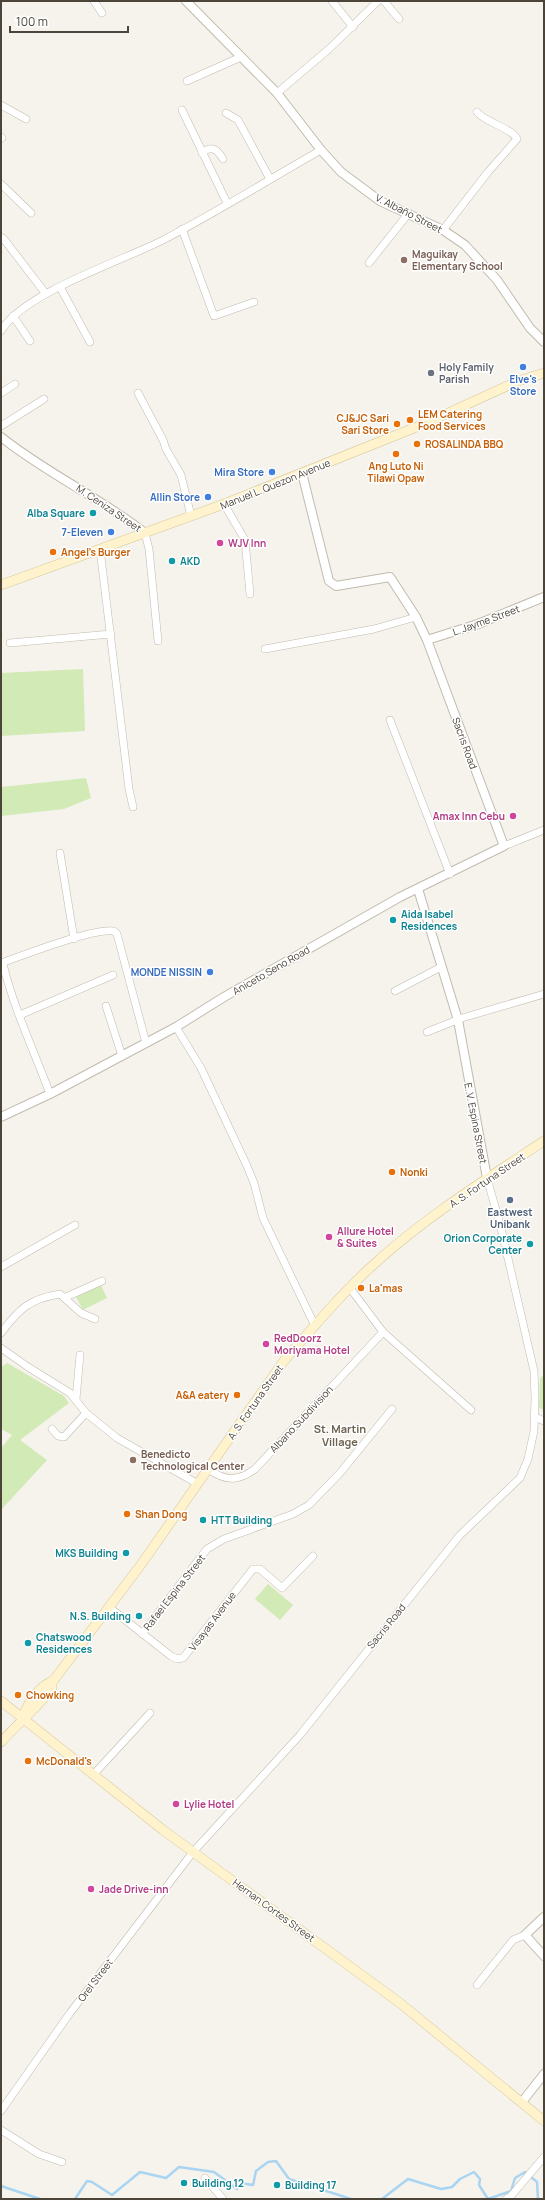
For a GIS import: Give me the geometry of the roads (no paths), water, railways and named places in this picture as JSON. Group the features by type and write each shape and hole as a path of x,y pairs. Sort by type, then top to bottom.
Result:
{"main road":[{"name":"Manuel L. Quezon Avenue","path":"1,585 224,504 424,424 518,381 544,373"},
{"name":"A. S. Fortuna Street","path":"1,1742 22,1719 33,1712 52,1689 52,1681 110,1608 283,1362 315,1326 350,1288 402,1240 487,1178 544,1141"},
{"name":"Hernan Cortes Street","path":"1,1701 93,1775 193,1852 370,1980 544,2121"}],"street":[{"path":"94,1 102,13"},
{"name":"V. Albaño Street","path":"186,1 277,93 321,150 342,172 380,201 442,230 465,245 478,257 497,280 530,328 544,342"},
{"path":"332,1 354,26"},
{"path":"277,93 354,26 378,1"},
{"path":"384,1 399,19"},
{"path":"187,81 241,57"},
{"path":"1,105 26,119"},
{"path":"182,110 227,203"},
{"path":"442,230 516,139 510,132 487,121 477,112"},
{"path":"226,113 238,120 270,179"},
{"path":"202,153 213,148 218,151 223,159"},
{"path":"1,331 7,321 13,316 46,294 182,229 321,150"},
{"path":"1,184 31,213"},
{"path":"369,263 408,214"},
{"path":"182,229 214,316 254,302"},
{"path":"3,238 46,294"},
{"path":"60,287 90,342"},
{"path":"13,316 30,341"},
{"path":"1,393 15,384"},
{"path":"138,393 163,440 166,450 181,475 191,516"},
{"path":"1,426 44,399"},
{"name":"M. Ceniza Street","path":"1,437 28,459 80,488 145,532 149,549 158,641"},
{"name":"Sacris Road","path":"302,473 328,581 336,586 390,577 416,617 427,640 504,846"},
{"path":"224,504 245,540 250,594"},
{"path":"100,549 129,789 134,808"},
{"name":"L. Jayme Street","path":"427,640 478,624 544,597"},
{"path":"264,649 374,629 416,617"},
{"path":"10,643 111,634"},
{"path":"390,720 450,874"},
{"name":"Aniceto Seno Road","path":"1,1117 50,1094 176,1027 326,938 400,897 450,874 504,846 544,830"},
{"path":"60,853 74,939"},
{"name":"E. V. Espina Street","path":"418,889 458,1020 487,1178 501,1228 534,1382"},
{"path":"50,1094 10,992 4,962 74,939 111,931 117,934 146,1043"},
{"path":"395,991 441,967"},
{"path":"20,1015 113,975"},
{"path":"427,1032 458,1020 544,994"},
{"path":"106,1006 122,1056"},
{"path":"176,1027 201,1068 247,1166 254,1183 263,1218 315,1326"},
{"path":"1,1267 75,1225"},
{"path":"66,1297 102,1281"},
{"path":"350,1288 383,1332 471,1410"},
{"path":"1,1333 18,1311 30,1302 47,1296 60,1294 66,1297 81,1312 95,1319"},
{"name":"Albano Subdivision","path":"208,1469 221,1477 230,1480 240,1478 255,1469 383,1332"},
{"path":"1,1348 70,1393 76,1398 86,1413 118,1438 198,1484"},
{"path":"76,1398 80,1355"},
{"name":"Sacris Road","path":"193,1852 300,1735 460,1535 520,1478 528,1459 535,1418 534,1382"},
{"name":"Rafael Espina Street","path":"142,1634 207,1549 224,1539 293,1514 308,1505 340,1473 392,1409"},
{"path":"52,1430 58,1436 64,1436 86,1413"},
{"path":"535,1418 544,1421"},
{"name":"Visayas Avenue","path":"110,1608 171,1656 183,1658 253,1569 260,1569 282,1588 313,1556"},
{"path":"93,1775 150,1713"},
{"name":"Orel Street","path":"1,2111 70,2013 193,1852"},
{"path":"477,1985 513,1940 525,1935 544,1917"},
{"path":"525,1935 544,1956"},
{"path":"522,2102 544,2074"},
{"path":"1,2130 39,2154 62,2162"},
{"path":"506,2199 544,2158"},
{"path":"205,2178 223,2199"}],"waterway":[{"path":"75,2199 87,2181 92,2182 112,2195 140,2172 166,2178 179,2167 214,2172 237,2189 240,2183 253,2185 256,2171 268,2162 276,2161 289,2179 351,2199"},
{"path":"382,2199 408,2179 441,2189 452,2187 460,2179 474,2172 480,2179 479,2185 488,2199 511,2191 515,2178 525,2172 537,2182 538,2199"},
{"path":"1,2186 40,2199"}],"place":[{"name":"Maguikay Elementary School","path":"404,260"},
{"name":"Elve's Store","path":"523,367"},
{"name":"Holy Family Parish","path":"431,373"},
{"name":"LEM Catering Food Services","path":"410,420"},
{"name":"CJ&JC Sari Sari Store","path":"397,424"},
{"name":"ROSALINDA BBQ","path":"417,444"},
{"name":"Ang Luto Ni Tilawi Opaw","path":"396,454"},
{"name":"Mira Store","path":"272,472"},
{"name":"Allin Store","path":"208,497"},
{"name":"Alba Square","path":"93,513"},
{"name":"7-Eleven","path":"111,532"},
{"name":"WJV Inn","path":"220,543"},
{"name":"Angel's Burger","path":"53,552"},
{"name":"AKD","path":"172,561"},
{"name":"Amax Inn Cebu","path":"513,816"},
{"name":"Aida Isabel Residences","path":"393,920"},
{"name":"MONDE NISSIN","path":"210,972"},
{"name":"Nonki","path":"392,1172"},
{"name":"Eastwest Unibank","path":"510,1200"},
{"name":"Allure Hotel & Suites","path":"329,1237"},
{"name":"Orion Corporate Center","path":"530,1244"},
{"name":"La'mas","path":"361,1288"},
{"name":"RedDoorz Moriyama Hotel","path":"266,1344"},
{"name":"A&A eatery","path":"237,1395"},
{"name":"Benedicto Technological Center","path":"133,1460"},
{"name":"Shan Dong","path":"127,1514"},
{"name":"HTT Building","path":"203,1520"},
{"name":"MKS Building","path":"126,1553"},
{"name":"N.S. Building","path":"139,1616"},
{"name":"Chatswood Residences","path":"28,1643"},
{"name":"Chowking","path":"18,1695"},
{"name":"McDonald's","path":"28,1761"},
{"name":"Lylie Hotel","path":"176,1804"},
{"name":"Jade Drive-inn","path":"91,1889"},
{"name":"Building 12","path":"184,2183"},
{"name":"Building 17","path":"277,2185"}],"district":[{"name":"St. Martin Village","path":"340,1434"}]}
